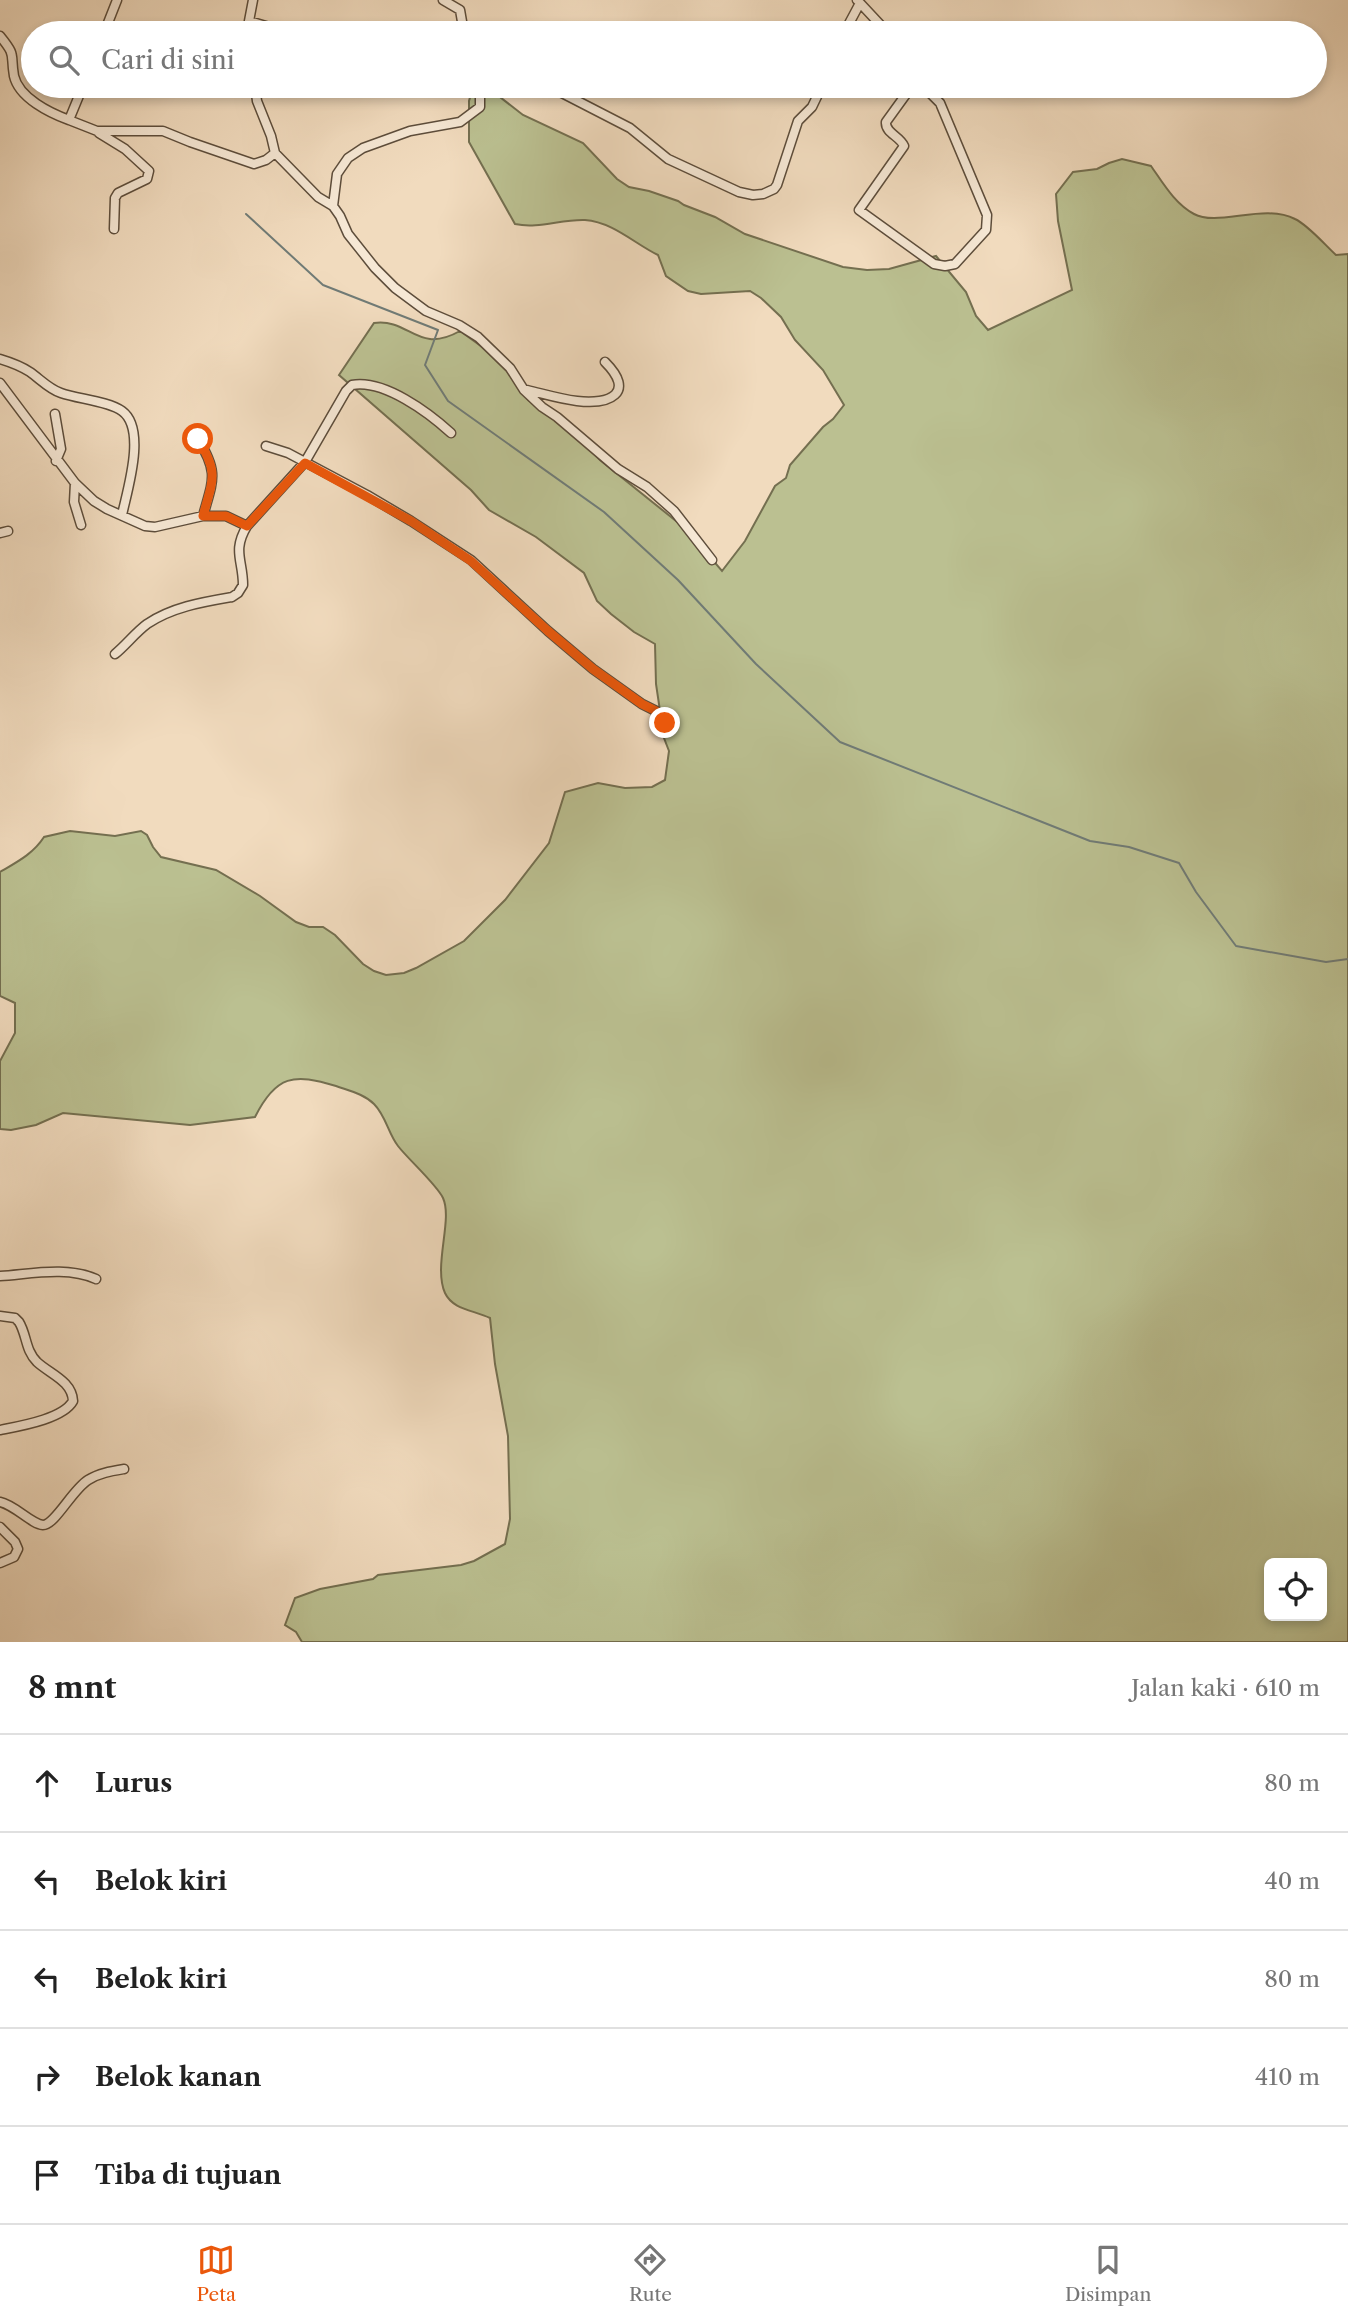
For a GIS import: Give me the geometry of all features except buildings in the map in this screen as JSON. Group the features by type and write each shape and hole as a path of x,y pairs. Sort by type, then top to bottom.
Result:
{"street":[{"path":"109,21 117,0"},
{"path":"249,21 253,0"},
{"path":"443,0 460,10 462,21"},
{"path":"850,21 858,2 876,21"},
{"path":"0,36 13,54 16,83 21,88"},
{"path":"31,98 38,105 97,131 125,149 149,171 147,179 118,193 115,198 114,229"},
{"path":"69,120 78,98"},
{"path":"257,98 275,153 318,197 333,206 348,234 375,268 395,288 426,311 459,325 478,337 510,368 524,390 596,452 647,487 674,512 712,560"},
{"path":"333,206 337,174 348,158 363,148 410,131 460,122 480,107 480,98"},
{"path":"572,98 630,128 668,159 730,188 753,195 774,189 777,185 799,121 816,98"},
{"path":"903,98 885,127 898,137 904,146 859,210 934,264 945,266 955,264 986,230 987,215 940,103 935,98"},
{"path":"97,131 163,131 254,164 275,153"},
{"path":"0,359 19,365 59,393 110,405 126,414 132,429 134,450 131,478 122,515"},
{"path":"524,390 578,401 594,402 615,396 620,392 620,386 612,369 605,362"},
{"path":"0,383 56,461 94,501 145,526 155,527 203,516 226,516 247,526"},
{"path":"115,654 145,625 159,617 179,608 232,597 238,593 243,585 238,549 240,537 305,463 346,391 352,386 374,386 428,413 451,433"},
{"path":"55,414 61,449 56,461"},
{"path":"198,439 211,460 213,470 213,480 203,516"},
{"path":"266,446 288,453 411,521 471,561 593,669 656,711 665,723"},
{"path":"75,483 74,502 81,525"},
{"path":"0,1276 54,1272 78,1273 96,1279"},
{"path":"0,1317 15,1318 19,1322 30,1354 70,1388 73,1401 58,1414 0,1430"},
{"path":"0,1502 17,1508 38,1524 47,1524 57,1517 62,1506 88,1480 105,1472 124,1469"},
{"path":"0,1563 14,1557 18,1552 15,1542 1,1527"}],"green space":[{"path":"470,98 501,98 523,115 583,143 617,179 629,187 678,201 745,234 843,267 867,270 889,269 936,256 966,292 976,316 988,330 1072,290 1058,221 1056,194 1073,172 1097,169 1122,159 1151,166 1175,199 1194,214 1216,218 1270,213 1283,215 1305,226 1336,255 1348,254 1348,1642 302,1642 296,1632 285,1625 295,1598 320,1589 373,1579 378,1575 461,1565 505,1544 510,1519 508,1436 490,1318 453,1303 445,1293 441,1270 446,1218 443,1198 398,1146 374,1104 352,1091 309,1079 297,1079 279,1085 255,1117 190,1125 63,1113 36,1125 11,1130 0,1129 0,1061 15,1033 15,1003 0,996 0,872 30,853 44,837 70,831 115,836 141,831 147,835 161,857 216,870 260,896 296,922 309,927 323,927 374,971 386,975 404,973 464,941 505,900 549,843 565,792 598,783 625,788 652,787 665,780 669,751 664,738 656,684 655,644 634,632 597,601 584,573 536,537 489,510 471,490 339,375 374,323 386,323 423,338 433,339 460,331 485,349 513,377 528,400 564,422 600,460 686,529 722,571 745,541 775,486 786,478 790,465 844,405 823,370 795,340 781,317 750,291 701,294 688,291 666,276 658,255 614,229 595,222 576,220 533,225 515,224 469,142"}],"waterway":[{"path":"246,214 323,285 438,330 425,365 448,401 604,512 678,580 756,664 840,742 1090,841 1129,847 1179,863 1196,892 1236,946 1326,962 1348,959"}],"route":[{"path":"198,439 211,460 213,470 213,480 203,516 226,516 247,526 305,463 367,495 471,561 593,669 656,711 665,723"}]}
